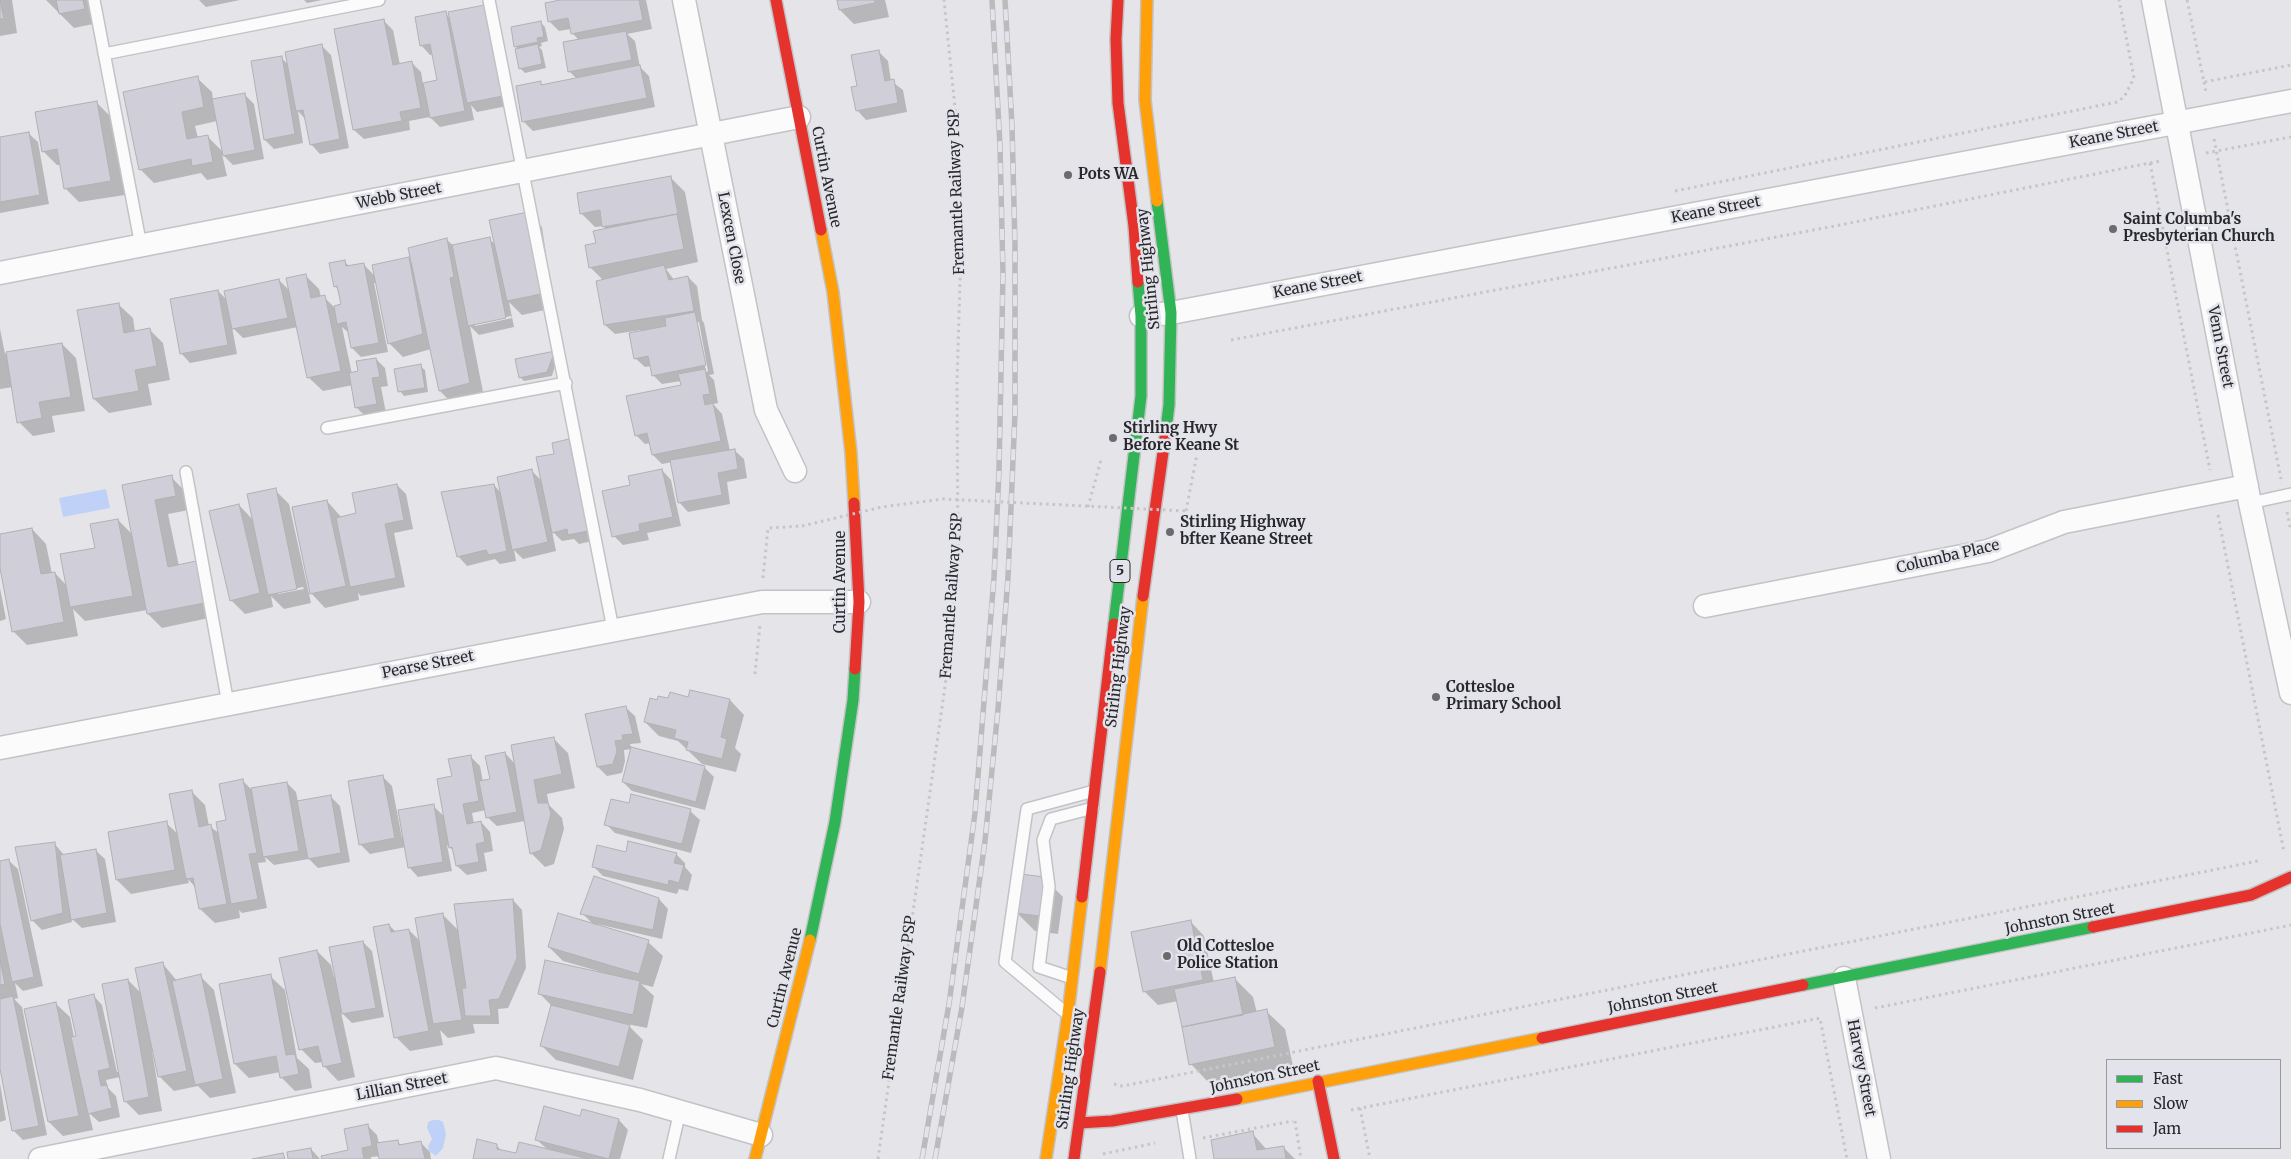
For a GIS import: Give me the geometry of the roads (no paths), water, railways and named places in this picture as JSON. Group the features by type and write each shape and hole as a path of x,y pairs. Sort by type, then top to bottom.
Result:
{"main road":[{"name":"Curtin Avenue","path":"755,1159 816,916 835,822 853,700 859,602 851,453 833,292 776,0"},
{"name":"Stirling Highway","path":"1074,1159 1079,1123 1081,1018 1072,978 1141,396 1141,316 1134,226 1118,103 1116,39 1118,0"},
{"name":"Stirling Highway","path":"1046,1159 1081,1018 1117,807 1134,662 1169,405 1171,313 1145,100 1147,0"},
{"name":"Johnston Street","path":"1079,1123 1112,1121 1182,1110 1318,1081 1844,978 2251,895 2291,877"},
{"name":"Johnston Street","path":"2251,895 2278,898"},
{"path":"1318,1081 1334,1159"}],"street":[{"name":"Lexcen Close","path":"684,0 766,410 795,471"},
{"name":"Venn Street","path":"2153,0 2248,495 2291,693"},
{"name":"Keane Street","path":"1141,316 1171,313 2291,101"},
{"name":"Webb Street","path":"0,273 799,117"},
{"name":"Columba Place","path":"1705,606 1988,551 2064,522 2248,495"},
{"name":"Pearse Street","path":"0,748 613,629 762,602 859,602"},
{"name":"Harvey Street","path":"1844,978 1879,1159"},
{"name":"Lillian Street","path":"40,1159 496,1068 640,1100 762,1135"}],"lane":[{"path":"94,0 140,246"},
{"path":"104,54 379,0"},
{"path":"489,0 613,629"},
{"path":"327,428 566,383"},
{"path":"186,472 228,704"},
{"path":"2248,495 2288,495"},
{"path":"1081,1018 1005,962 1027,809 1094,791"},
{"path":"1072,978 1039,967 1049,888 1043,840 1051,819 1092,808 1117,807"},
{"path":"1182,1110 1190,1159"},
{"path":"669,1159 680,1111"}],"water":[{"path":"106,489 110,508 63,517 59,498"},
{"path":"433,1120 443,1122 446,1134 443,1148 436,1156 429,1151 428,1146 432,1139 427,1128 428,1122"}],"railway":[{"path":"922,1159 949,1004 975,813 994,577 999,471 1003,274 1000,146 992,0"},
{"path":"935,1159 962,1007 985,841 1008,577 1015,413 1015,246 1012,126 1005,0"}],"place":[{"name":"Pots WA","path":"1068,175"},
{"name":"Saint Columba's Presbyterian Church","path":"2113,229"},
{"name":"Stirling Hwy Before Keane St","path":"1113,438"},
{"name":"Stirling Highway bfter Keane Street","path":"1170,532"},
{"name":"Cottesloe Primary School","path":"1436,697"},
{"name":"Old Cottesloe Police Station","path":"1167,956"}]}
